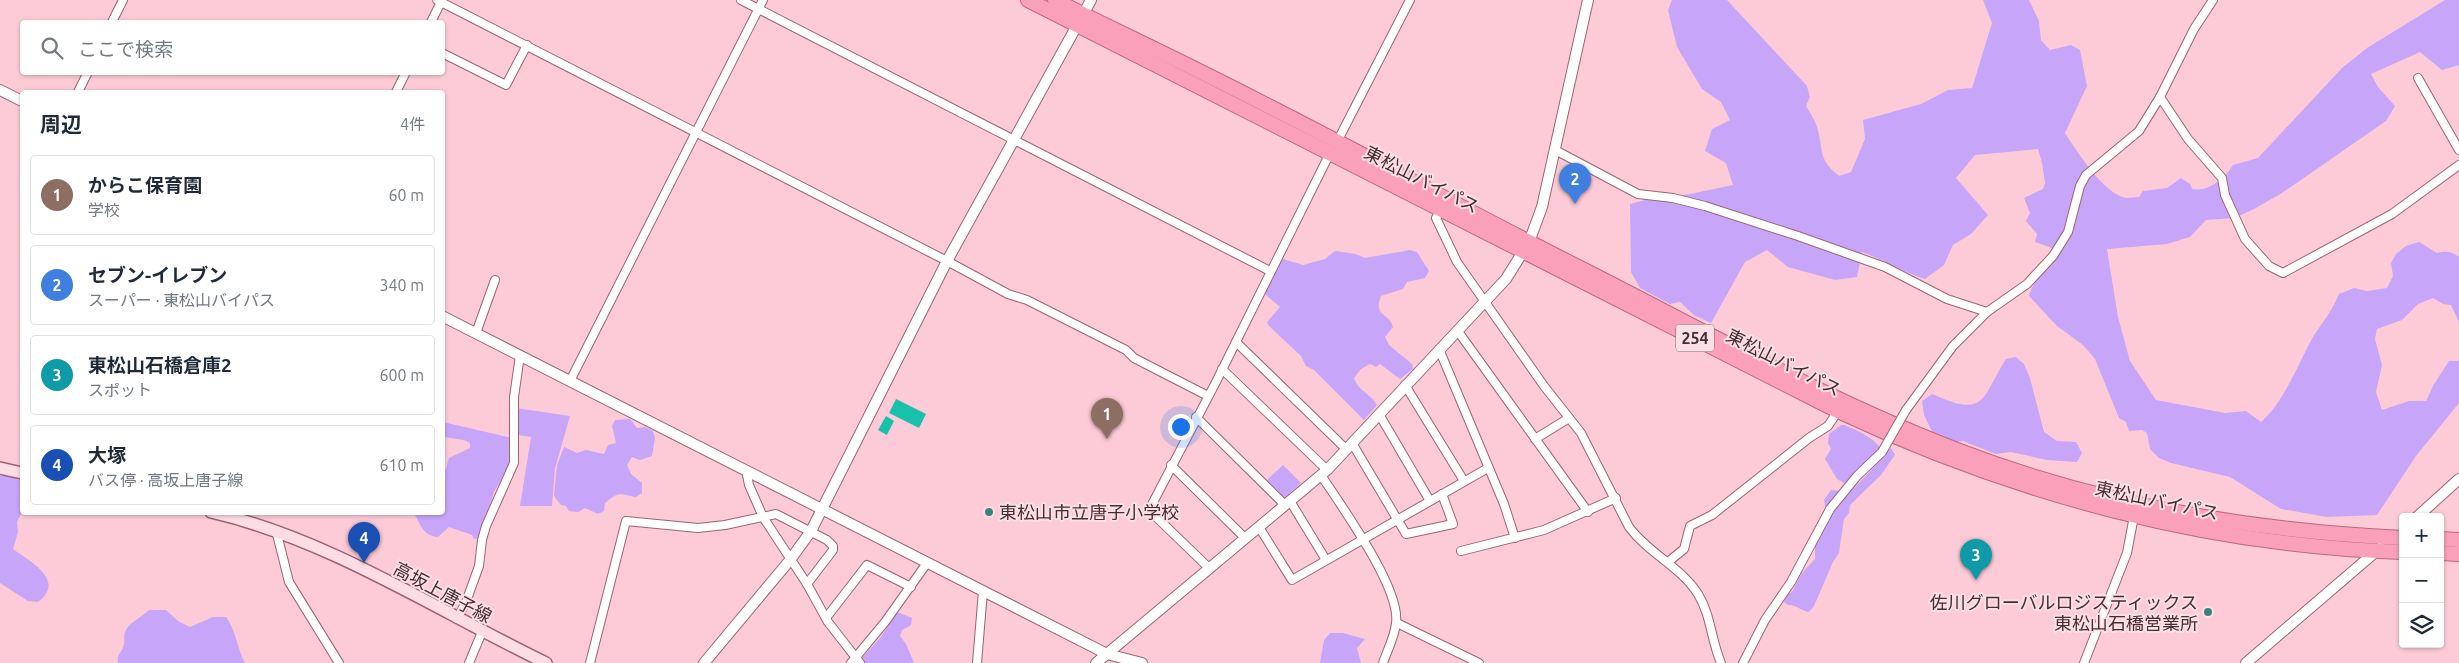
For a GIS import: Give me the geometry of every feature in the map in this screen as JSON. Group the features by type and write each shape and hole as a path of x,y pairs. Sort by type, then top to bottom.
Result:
{"highway":[{"name":"東松山バイパス","path":"1028,0 1081,20 1334,148 1838,410 1976,470 2074,501 2134,516 2245,537 2313,546 2399,552"},
{"name":"東松山バイパス","path":"1055,0 1081,20"},
{"name":"東松山バイパス","path":"1334,148 1441,209 1527,247 1842,400 1957,450 2084,492 2186,515 2303,532 2399,535"},
{"path":"2444,539 2459,540"},
{"path":"2444,553 2459,554"}],"main road":[{"path":"0,468 20,473"},
{"name":"高坂上唐子線","path":"244,516 325,551 546,663"}],"street":[{"path":"113,20 123,0"},
{"path":"741,0 1270,271"},
{"path":"570,381 763,0"},
{"path":"704,663 790,560 810,531 947,261 1091,0"},
{"path":"1208,568 1149,510 1410,0"},
{"path":"1097,662 1324,472 1506,279 1527,247 1542,207 1588,0"},
{"path":"1743,663 1765,620 1791,582 1830,509 1857,476 1882,452 1906,410 1953,346 1987,312 2026,284 2053,256 2068,232 2080,186 2086,175 2138,131 2160,97 2194,29 2213,0"},
{"path":"432,20 440,1 1008,294 1027,300 1126,350 1134,358 1208,396"},
{"path":"445,54 506,85 527,45"},
{"path":"79,90 86,75"},
{"path":"397,90 404,75"},
{"path":"2418,78 2459,150"},
{"path":"0,90 20,100"},
{"path":"2160,97 2188,139 2222,178 2225,195 2245,239 2269,266 2283,273 2392,214 2459,165"},
{"path":"1555,150 1638,194 1672,198 1705,206 1798,236 1885,267 1947,299 1987,312"},
{"path":"1441,209 1436,218 1457,262 1544,386 1592,450 1637,538 1684,577 1701,601 1721,663"},
{"path":"476,332 494,280"},
{"path":"445,317 1107,654 1142,663"},
{"path":"1457,330 1588,512"},
{"path":"1236,342 1349,446 1406,534 1453,524 1442,494"},
{"path":"1439,349 1504,504 1514,538"},
{"path":"457,619 466,602 479,566 482,540 486,526 514,463 514,397 520,355"},
{"path":"1222,369 1324,472 1362,540 1390,592 1396,623 1383,663"},
{"path":"1405,385 1464,481"},
{"path":"1668,562 1684,549 1690,526 1712,515 1809,438 1828,426 1838,410"},
{"path":"1379,414 1430,501"},
{"path":"1196,416 1287,503 1326,560"},
{"path":"1535,439 1569,418"},
{"path":"1171,464 1245,538"},
{"path":"1259,527 1292,580 1488,468"},
{"path":"746,470 749,485 763,517 807,584 826,618 858,659"},
{"path":"2421,513 2459,479"},
{"path":"1461,551 1514,538 1588,512 1616,498"},
{"path":"590,663 626,521 698,528 725,525 776,514 810,531 833,546 833,550 807,584"},
{"path":"2084,663 2127,553 2134,516"},
{"path":"276,530 289,582 339,663"},
{"path":"2246,663 2376,551 2399,536"},
{"path":"851,663 858,659 928,562"},
{"path":"826,618 867,565 911,587"},
{"path":"976,663 983,591"},
{"path":"1396,623 1478,663"},
{"path":"469,663 482,632"}],"shaded area":[{"path":"1672,0 1727,0 1807,86 1810,97 1806,106 1816,124 1822,154 1827,164 1839,176 1851,172 1865,139 1863,120 1921,104 1948,90 1972,88 1992,23 1983,0 2029,0 2039,21 2041,40 2050,50 2071,45 2080,50 2087,86 2065,133 2084,161 2101,181 2118,195 2127,198 2139,197 2143,191 2167,188 2181,178 2190,184 2192,189 2204,188 2216,183 2233,165 2258,158 2342,68 2367,48 2445,0 2459,0 2459,65 2442,70 2420,52 2371,74 2378,87 2395,106 2386,121 2282,193 2235,218 2206,220 2190,237 2167,244 2107,249 2118,317 2130,361 2156,400 2225,413 2246,411 2261,422 2284,393 2313,337 2339,294 2354,288 2367,291 2387,288 2393,276 2391,263 2396,254 2406,246 2419,242 2437,253 2451,253 2459,257 2459,322 2451,305 2443,304 2433,298 2418,304 2402,320 2377,329 2375,339 2382,365 2376,392 2382,410 2409,401 2426,401 2434,384 2449,361 2459,361 2459,403 2416,456 2377,515 2327,517 2281,509 2230,477 2171,463 2159,458 2150,449 2147,433 2142,430 2129,431 2126,422 2119,418 2095,359 2083,345 2057,326 2029,296 2038,278 2060,251 2035,242 2037,234 2026,221 2030,213 2024,198 2043,189 2045,183 2038,149 1975,155 1956,178 1988,215 1971,234 1953,245 1944,265 1925,279 1862,252 1857,277 1835,280 1788,267 1767,250 1745,262 1711,323 1694,315 1680,302 1670,304 1640,288 1631,272 1630,204 1733,185 1726,163 1705,151 1712,129 1730,120 1721,102 1702,89 1677,47 1668,10"},
{"path":"1410,250 1417,252 1429,271 1425,278 1407,282 1403,289 1381,296 1379,308 1393,327 1385,337 1389,345 1412,364 1413,369 1400,379 1380,364 1376,367 1370,364 1361,369 1354,378 1361,389 1377,405 1364,420 1314,370 1306,366 1301,356 1269,326 1267,322 1280,307 1266,295 1265,291 1279,261 1283,259 1303,265 1325,259 1335,251 1356,254 1365,258"},
{"path":"2016,357 2024,364 2030,378 2044,432 2057,441 2076,442 2082,453 2077,462 2047,460 2011,452 1996,454 1963,441 1949,443 1934,436 1924,415 1922,401 1932,394 1963,405 1973,404 1986,394 2006,359"},
{"path":"896,399 926,414 919,428 889,413"},
{"path":"516,408 570,416 555,468 552,506 520,506 531,437 518,435"},
{"path":"886,416 894,421 887,435 878,430"},
{"path":"630,419 637,428 645,427 653,431 655,438 652,456 640,460 632,457 627,465 631,474 642,483 642,493 636,497 622,494 617,495 605,503 604,511 598,514 585,508 578,512 569,511 554,496 557,465 564,447 577,453 586,450 604,454 608,445 616,443 612,426 615,420"},
{"path":"445,422 512,438 513,461 494,492 480,538 474,539 472,535 449,527 438,537 429,535 415,515 445,515 445,472 449,458 470,448 470,443 464,440 445,437"},
{"path":"1841,425 1845,425 1865,435 1881,449 1844,483 1837,479 1825,459 1831,449 1828,443 1829,434"},
{"path":"1891,448 1895,455 1881,475 1850,505 1849,513 1844,519 1839,553 1833,562 1814,606 1809,612 1788,605 1784,602 1786,595 1792,592 1801,574 1815,559 1815,546 1828,522 1824,500 1831,490 1849,492"},
{"path":"1283,465 1301,483 1284,498 1266,481"},
{"path":"0,476 9,476 20,480 20,515 17,522 18,532 13,549 36,565 47,579 49,586 46,594 38,602 28,601 0,583"},
{"path":"149,610 166,610 178,621 190,627 213,617 226,617 245,663 118,663 118,657 123,647 124,635 127,629"},
{"path":"897,612 912,618 911,625 902,630 900,636 906,644 914,663 865,663 862,658 881,637"},
{"path":"1330,633 1343,633 1365,639 1357,648 1361,663 1320,663 1324,640"}],"place":[{"name":"セブン-イレブン","path":"1575,204"},
{"name":"からこ保育園","path":"1107,439"},
{"name":"東松山市立唐子小学校","path":"989,512"},
{"name":"大塚","path":"364,563"},
{"name":"東松山石橋倉庫2","path":"1976,580"},
{"name":"佐川グローバルロジスティックス 東松山石橋営業所","path":"2208,612"}]}
